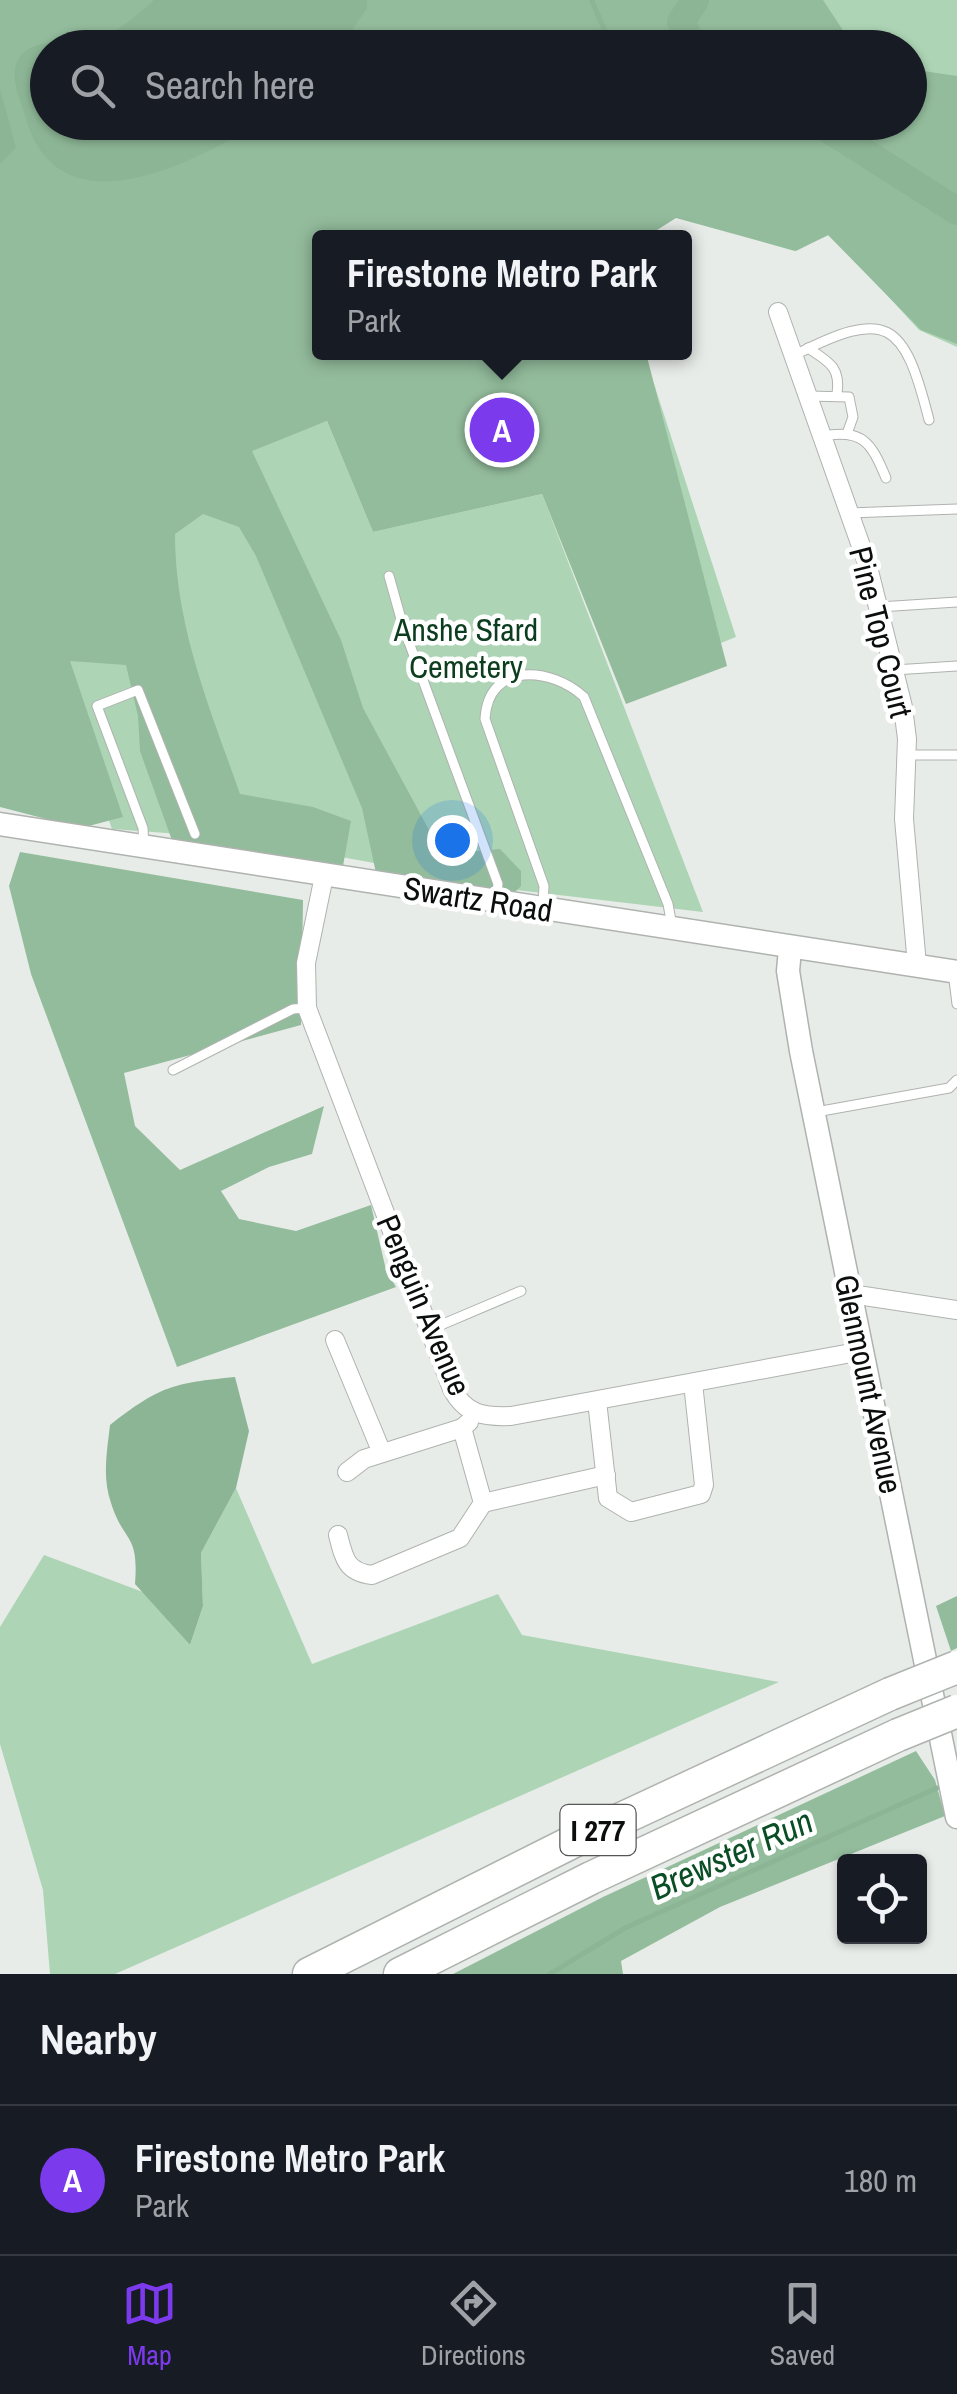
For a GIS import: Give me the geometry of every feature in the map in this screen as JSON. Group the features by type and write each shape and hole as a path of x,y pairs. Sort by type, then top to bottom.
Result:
{"highway":[{"name":"I 277","path":"309,1974 576,1840 890,1694 957,1667"},
{"name":"I 277","path":"400,1974 591,1878 957,1711"}],"street":[{"name":"Pine Top Court","path":"778,312 800,352 807,396 849,513 894,670 907,755 904,819 916,965"},
{"name":"Swartz Road","path":"0,824 790,949 955,971"},
{"name":"Penguin Avenue","path":"324,876 306,963 307,1008 458,1399 478,1415 512,1416 862,1351"},
{"name":"Glenmount Avenue","path":"790,949 791,990 814,1112 957,1817"},
{"path":"851,1294 957,1310"},
{"path":"335,1340 382,1453"},
{"path":"598,1401 608,1498 631,1512 700,1494 704,1485 693,1383"},
{"path":"347,1472 382,1453 462,1428 478,1415"},
{"path":"462,1428 483,1504"},
{"path":"338,1535 346,1564 358,1574 372,1576 460,1538 483,1504 606,1475"}],"lane":[{"path":"800,352 852,330 870,327 892,332 908,348 929,420"},
{"path":"800,352 834,366 840,376 838,394"},
{"path":"807,396 848,397 853,406 848,431"},
{"path":"822,436 848,431 861,437 877,455 886,478"},
{"path":"849,513 957,509"},
{"path":"390,576 403,626 498,884 496,902"},
{"path":"879,608 957,602"},
{"path":"894,670 957,666"},
{"path":"542,909 544,886 485,719 490,695 504,682 523,673 555,676 584,697 668,904 672,929"},
{"path":"145,848 143,828 98,711 97,706 108,698 138,690 144,697 195,834"},
{"path":"907,755 957,755"},
{"path":"955,971 957,1004"},
{"path":"174,1070 293,1009 307,1008"},
{"path":"814,1112 950,1088 957,1080"},
{"path":"429,1330 521,1291"}],"green space":[{"name":"Anshe Sfard Cemetery","path":"0,0 957,0 957,347 919,330 831,234 794,251 677,216 450,230 312,230 312,360 646,360 736,637 628,680 548,482 329,412 251,450 327,421 373,532 542,494 703,912 431,880 423,872 226,836 152,633 41,637 0,798"},
{"path":"46,641 150,642 220,837 112,829"},
{"path":"236,1488 312,1664 498,1594 522,1635 779,1682 115,1974 50,1974 43,1890 0,1744 0,1627 44,1555 143,1592 190,1645 203,1606 201,1553"}],"shaded area":[{"path":"0,0 823,0 843,30 30,30 30,140 927,140 927,72 957,76 957,344 921,330 828,235 796,251 676,218 657,230 312,230 312,360 648,360 727,666 626,704 542,494 373,532 327,421 252,451 341,640 363,708 442,854 500,849 521,871 521,886 511,896 376,873 362,808 256,556 239,527 203,514 175,534 181,602 196,667 240,794 313,807 351,821 343,866 174,846 140,751 138,716 126,665 70,661 123,817 81,828 0,807"},
{"path":"154,0 367,0 367,8 352,30 115,30"},
{"path":"30,49 30,127 15,79 16,65"},
{"path":"0,89 16,148 0,164"},
{"path":"36,140 230,140 162,171 127,180 94,181 65,172 41,152"},
{"path":"20,852 303,900 301,1025 124,1073 135,1126 180,1170 324,1106 312,1154 269,1167 221,1191 239,1219 296,1231 371,1205 386,1270 396,1287 177,1367 31,974 9,886"},
{"path":"235,1377 249,1431 236,1488 201,1553 203,1606 190,1645 135,1584 133,1546 116,1516 107,1484 110,1425 168,1389"},
{"path":"957,1596 957,1648 951,1651 936,1606"},
{"path":"916,1751 935,1780 945,1816 851,1854 837,1854 837,1860 720,1907 621,1961 623,1974 453,1974 603,1897"}],"waterway":[{"path":"685,30 681,22 695,0"},
{"path":"592,1 604,30"},
{"path":"845,140 957,211"},
{"name":"Brewster Run","path":"550,1974 625,1928 937,1788"}],"place":[{"name":"Firestone Metro Park","path":"502,430"}]}
